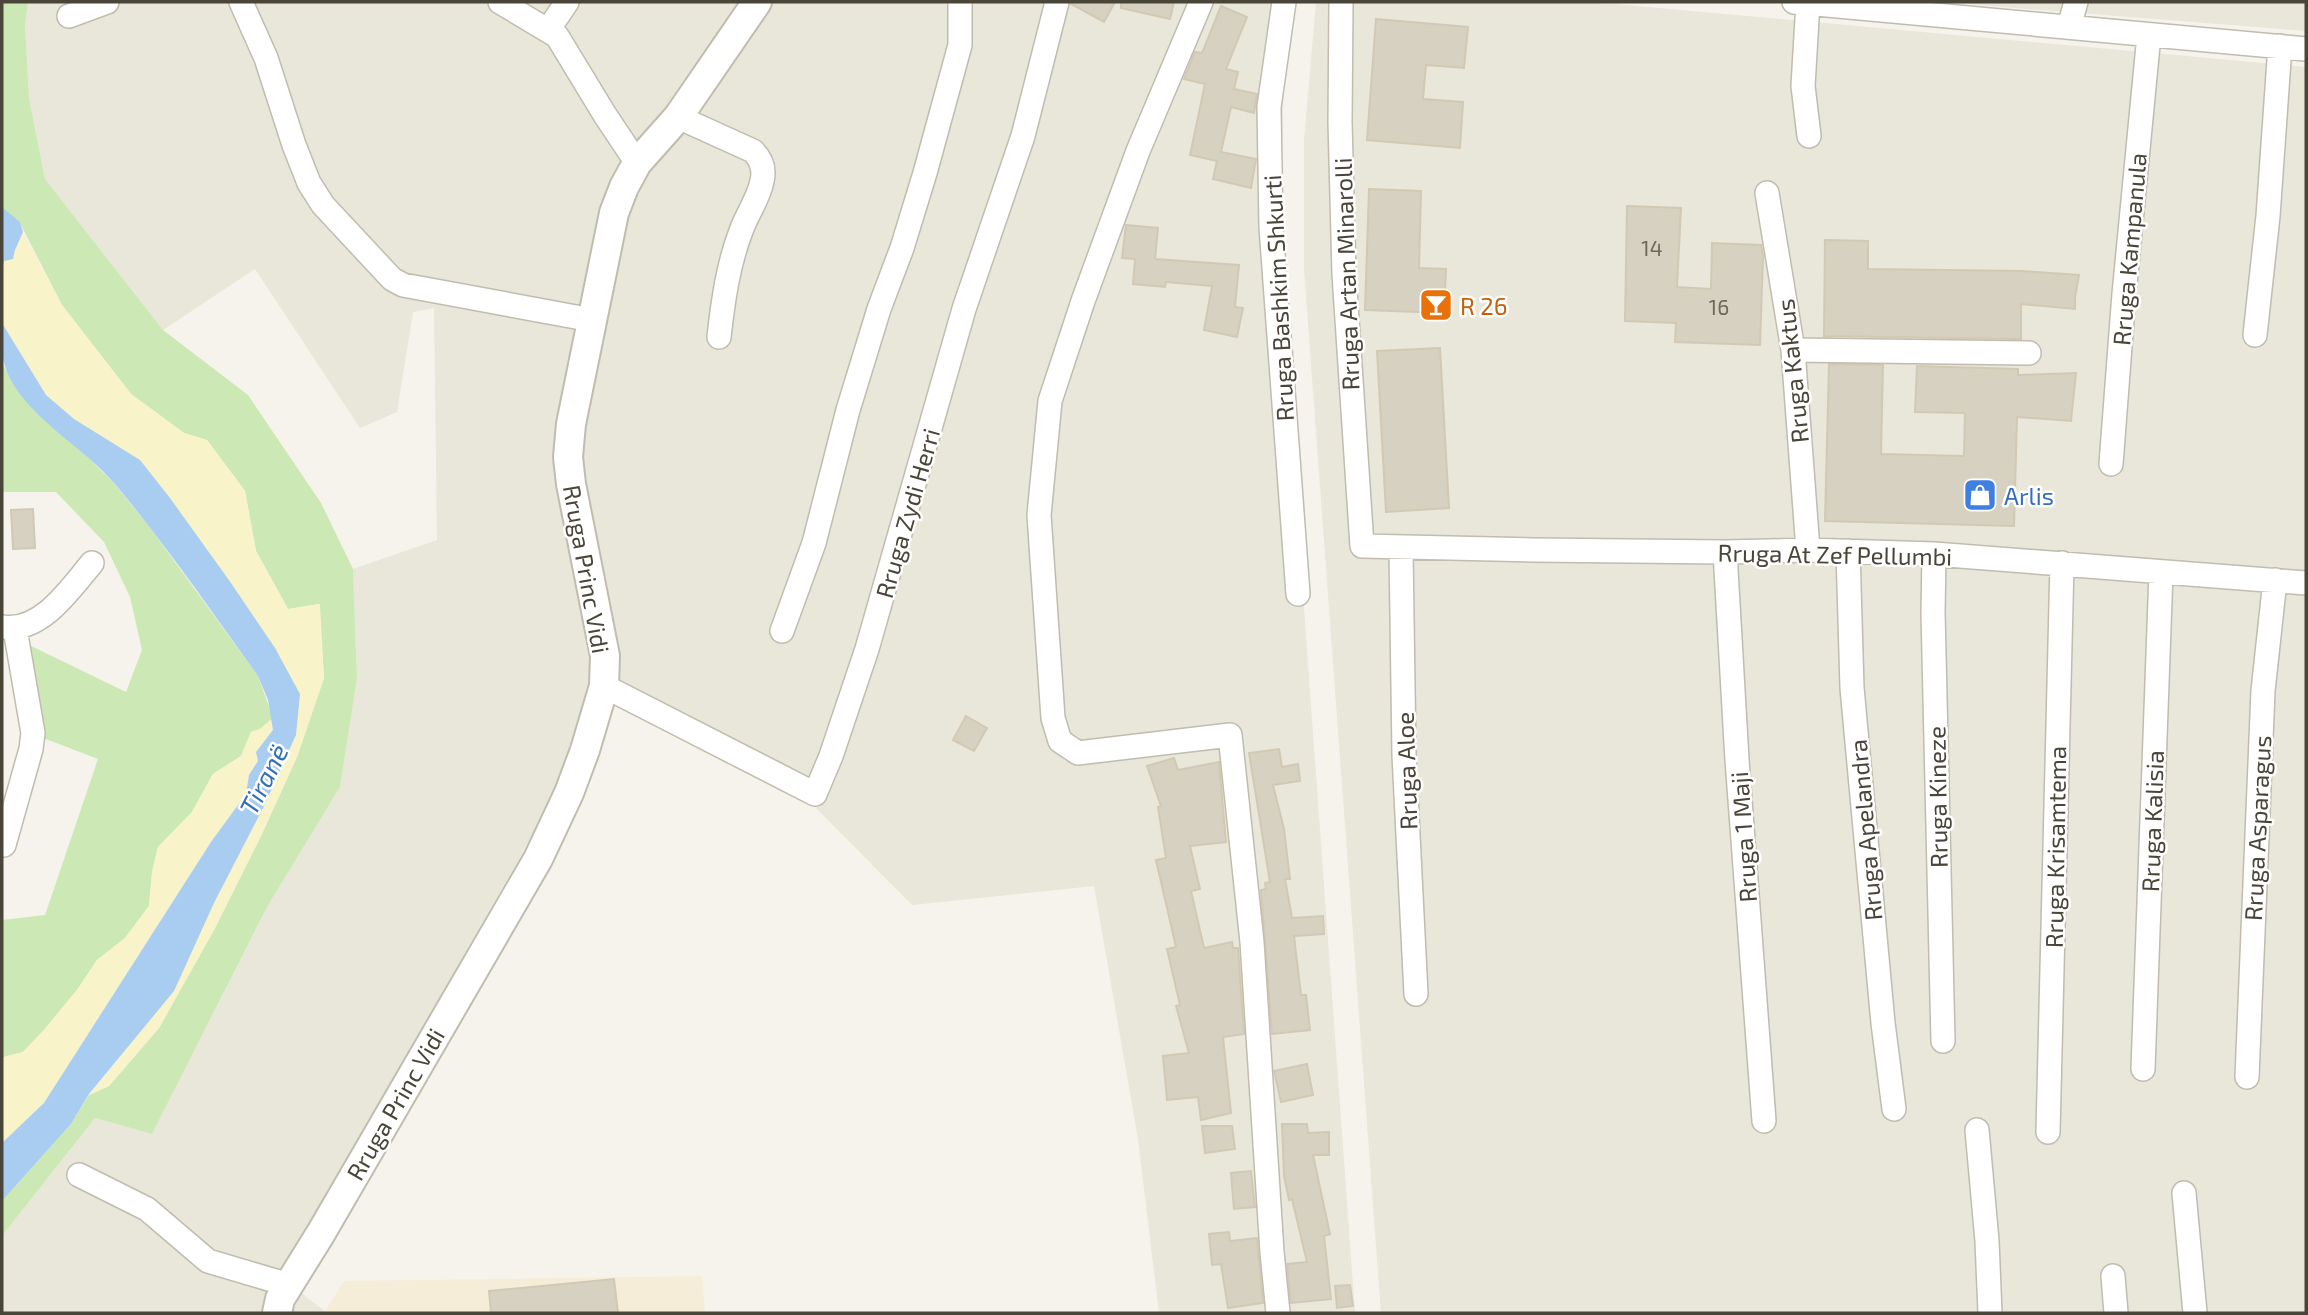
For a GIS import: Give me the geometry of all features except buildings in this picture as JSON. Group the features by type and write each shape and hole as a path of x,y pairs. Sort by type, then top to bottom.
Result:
{"street":[{"path":"69,16 107,2"},
{"path":"241,2 266,58 309,183 323,205 392,279 403,285 592,320"},
{"path":"500,2 557,36 637,163"},
{"path":"548,30 567,2"},
{"name":"Rruga Princ Vidi","path":"277,1313 280,1299 538,859 569,793 585,750 604,687 605,656 568,457 571,424 614,213 637,163 678,117 757,2"},
{"path":"782,631 814,543 848,410 925,173 960,45 960,2"},
{"name":"Rruga Zydi Herri","path":"604,687 815,794 831,756 867,649 964,309 1023,136 1057,2"},
{"path":"1201,2 1138,152 1083,301 1050,401 1040,527 1053,718 1060,741 1078,753 1230,735 1252,942 1278,1313"},
{"name":"Rruga Bashkim Shkurti","path":"1284,2 1269,107 1271,227 1298,594"},
{"name":"Rruga Artan Minarolli","path":"1341,2 1340,122 1344,274 1362,546"},
{"path":"1794,2 1936,8 2069,27 2306,49"},
{"path":"1808,2 1802,86 1809,136"},
{"path":"2069,27 2076,2"},
{"name":"Rruga Kampanula","path":"2111,464 2149,35"},
{"path":"2255,335 2268,216 2280,46"},
{"path":"678,117 753,151 760,159 763,171 762,181 740,233 725,290 719,337"},
{"name":"Rruga Kaktus","path":"1767,193 1793,350 1808,550"},
{"path":"1793,350 2029,353"},
{"name":"Rruga At Zef Pellumbi","path":"1362,546 1725,552 1808,550 1934,554 2306,583"},
{"name":"Rruga Aloe","path":"1401,548 1404,755 1416,994"},
{"name":"Rruga Apelandra","path":"1848,551 1852,688 1883,1023 1894,1109"},
{"name":"Rruga 1 Maji","path":"1725,552 1737,760 1764,1121"},
{"name":"Rruga Kineze","path":"1934,554 1943,1041"},
{"path":"4,845 33,733 8,628 29,625 53,607 92,563"},
{"name":"Rruga Krisamtema","path":"2048,1132 2063,563"},
{"name":"Rruga Kalisia","path":"2143,1069 2161,572"},
{"name":"Rruga Asparagus","path":"2247,1077 2263,691 2275,580"},
{"path":"1977,1130 1987,1241 1990,1313"},
{"path":"79,1175 147,1209 208,1261 289,1285"},
{"path":"2184,1194 2195,1313"},
{"path":"2113,1276 2116,1313"}],"shaded area":[{"path":"28,2 1291,2 1284,78 1280,203 1289,402 1355,1313 1159,1313 1138,1139 1094,886 912,905 812,804 591,692 563,776 519,859 305,1230 300,1292 327,1313 2,1313 2,1236 95,1118 152,1134 267,907 340,787 357,678 353,569 437,540 434,308 413,312 397,412 360,428 255,269 163,330 45,179 29,98 25,25"},
{"path":"1316,2 1593,2 2306,67 2306,1313 1381,1313 1304,269 1304,141"},
{"path":"1941,2 2306,2 2306,31"},
{"path":"702,1276 705,1313 325,1311 344,1281"}],"green space":[{"path":"2,2 28,2 25,25 29,98 45,179 163,330 248,395 321,503 353,569 357,678 340,787 267,907 152,1134 95,1118 2,1236 2,1201 71,1124 89,1095 109,1086 159,1028 214,930 261,836 297,757 324,678 319,604 288,609 256,551 245,491 207,440 184,433 131,394 62,305 20,223 2,207"},
{"path":"2,363 15,386 113,482 148,525 258,676 273,718 260,729 251,732 241,756 213,774 192,812 158,847 152,872 149,906 125,938 97,960 77,990 23,1052 4,1057 2,1061 2,920 45,915 98,759 38,736 25,643 126,692 142,650 130,597 104,542 56,492 2,492"}],"sand":[{"path":"23,232 62,305 131,394 184,433 207,440 245,491 256,551 288,609 320,604 324,678 297,757 261,836 214,930 159,1028 109,1086 89,1095 120,1058 214,903 264,806 296,735 300,694 275,648 231,583 140,460 74,419 46,395 2,323 4,260 13,259"},
{"path":"273,718 273,731 256,752 259,761 249,775 246,794 211,842 44,1103 2,1143 4,1057 23,1052 77,990 97,960 125,938 149,906 152,872 158,847 192,812 213,774 241,756 251,732 260,729"}],"water":[{"path":"2,207 20,222 23,232 13,259 4,261 2,272"},
{"name":"Tiranë","path":"2,323 46,395 74,419 140,460 231,583 275,648 300,694 296,735 174,991 89,1094 71,1124 2,1201 2,1143 44,1103 211,842 246,794 249,775 258,761 256,752 273,730 268,700 258,676 171,555 103,471 49,425 13,384 4,362"}],"place":[{"name":"R 26","path":"1436,305"},
{"name":"Arlis","path":"1980,495"}]}
